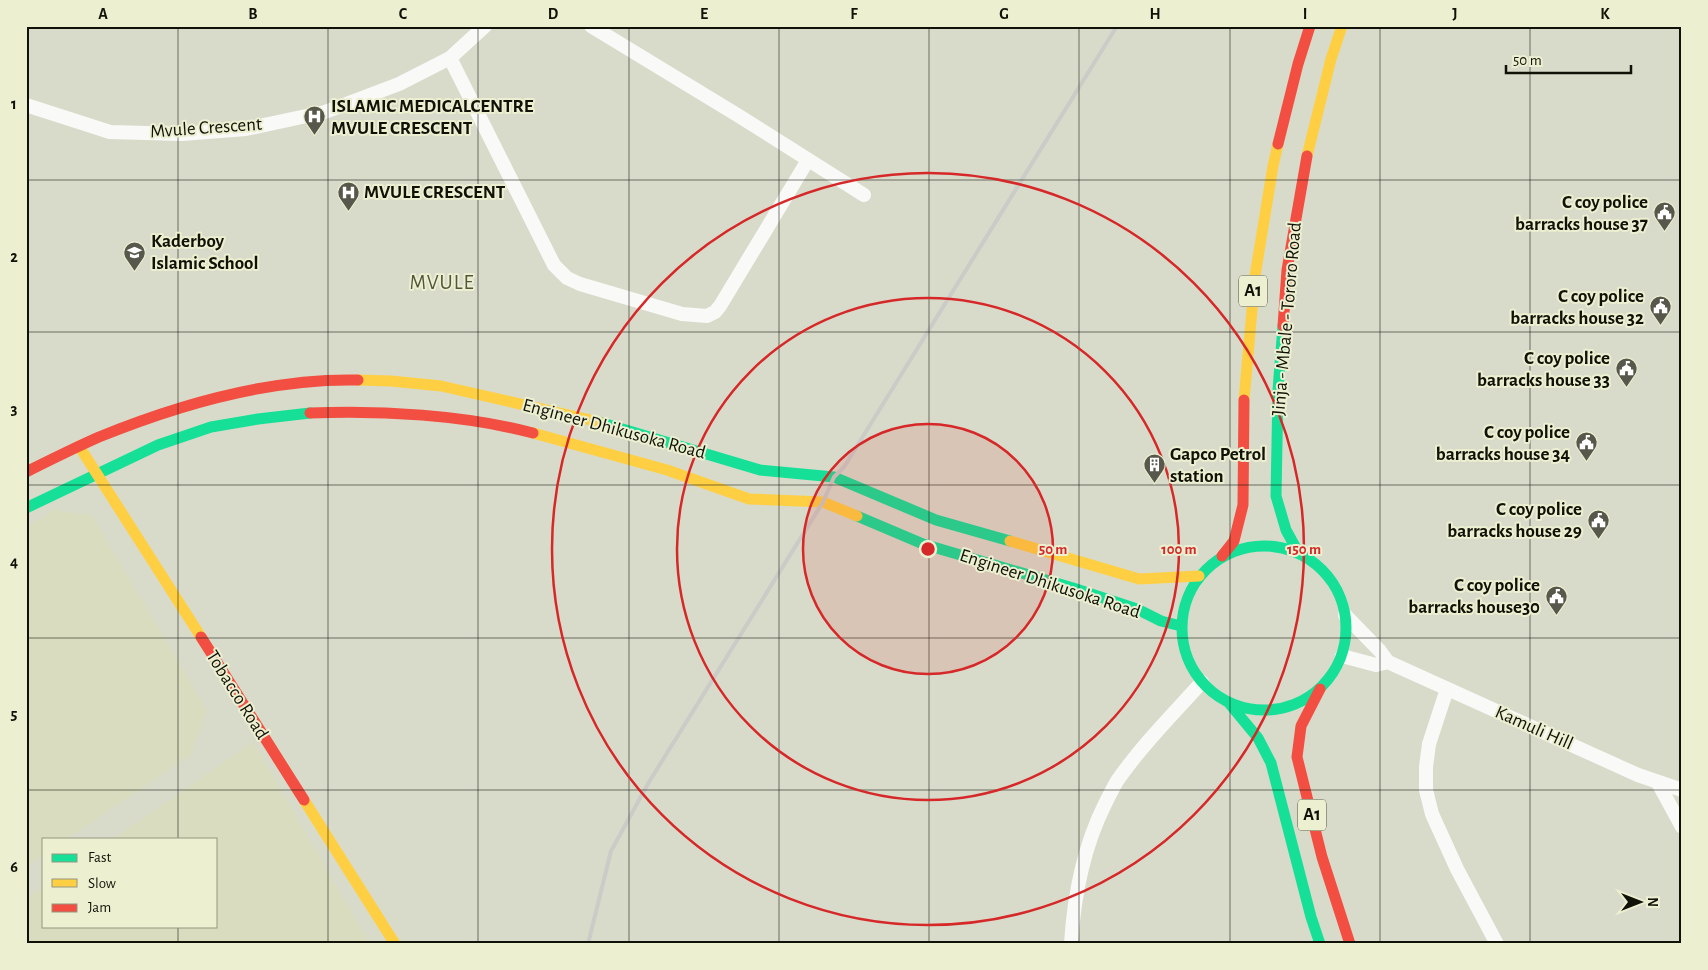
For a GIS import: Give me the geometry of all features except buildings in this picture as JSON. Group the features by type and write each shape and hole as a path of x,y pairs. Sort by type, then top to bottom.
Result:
{"main road":[{"name":"Jinja - Mbale - Tororo Road","path":"1222,556 1234,541 1243,505 1244,393 1255,276 1273,166 1298,64 1310,26"},
{"name":"Jinja - Mbale - Tororo Road","path":"1298,552 1286,530 1276,496 1278,390 1287,270 1305,164 1331,60 1342,26"},
{"name":"Engineer Dhikusoka Road","path":"26,472 97,438 157,415 224,396 292,383 346,380 441,386 593,420 760,470 834,477 936,520 1139,579 1199,576"},
{"name":"Engineer Dhikusoka Road","path":"26,508 99,475 158,445 211,427 311,413 350,412 445,416 522,430 594,449 667,470 749,498 823,502 923,544 1073,588 1136,609 1161,621 1181,626"},
{"name":"Tobacco Road","path":"79,446 394,944"},
{"name":"A1","path":"1322,687 1306,699 1288,708 1268,711 1248,709 1229,703 1214,694 1202,682 1190,665 1184,646 1181,626 1186,600 1199,576 1222,556 1246,546 1273,545 1298,552 1321,568 1337,589 1346,615 1346,636 1342,656 1322,687 1301,726 1297,757 1322,857 1350,944"},
{"name":"A1","path":"1229,703 1258,738 1271,763 1311,917 1320,944"}],"street":[{"name":"Mvule Crescent","path":"26,105 110,132 182,134 246,129 325,112 399,84 450,58 485,26"},
{"path":"591,26 864,195"},
{"path":"450,58 554,265 567,278 580,284 628,299 682,314 707,316 715,312 808,160"},
{"name":"Kamuli Hill","path":"1346,615 1388,662 1658,782 1682,790"},
{"name":"Kamuli Hill","path":"1342,656 1376,665 1388,662"},
{"path":"1071,944 1077,886 1086,849 1099,817 1117,782 1148,742 1202,682"},
{"path":"1447,689 1429,744 1426,790 1432,814 1457,869 1497,944"},
{"path":"1658,782 1682,827"}],"shaded area":[{"path":"54,510 92,515 207,710 191,755 68,838 42,838 42,856 26,866 26,528"},
{"path":"253,742 370,944 26,944 26,898 42,887 42,928 218,928 218,838 114,838"}],"railway":[{"path":"588,944 611,851 649,782 823,502 834,477 844,467 1117,26"}],"traffic: fast":[{"path":"1283,326 1278,390 1276,496 1286,530 1298,552"},
{"path":"26,508 158,445 211,427 310,413"},
{"path":"599,422 760,470 834,477 936,520 1010,541"},
{"path":"857,516 923,544 1073,588 1137,609 1161,621 1181,626"},
{"path":"1272,546 1288,549 1303,556 1316,564 1328,576 1343,604 1346,628 1345,644 1340,659 1328,680 1316,692 1288,707 1256,710 1240,707 1225,700 1212,692 1200,680 1185,652 1182,620 1185,604 1192,589 1200,576 1212,564 1240,549 1272,546"},
{"path":"1229,703 1258,738 1271,763 1311,917 1320,944"}],"traffic: slow":[{"path":"1307,156 1331,59 1342,26"},
{"path":"1244,400 1255,276 1278,144"},
{"path":"358,380 441,386 599,422"},
{"path":"533,433 667,470 749,499 823,502 857,516"},
{"path":"79,446 201,637"},
{"path":"1010,541 1139,579 1199,576"},
{"path":"304,800 395,944"}],"traffic: jam":[{"path":"1278,144 1298,64 1310,26"},
{"path":"1283,326 1287,270 1307,156"},
{"path":"26,472 99,437 130,425 225,395 291,383 358,380"},
{"path":"1222,556 1234,541 1243,505 1244,400"},
{"path":"310,413 365,412 422,415 479,422 533,433"},
{"path":"201,637 304,800"},
{"path":"1320,689 1301,726 1297,757 1322,857 1350,944"}],"place":[{"name":"ISLAMIC MEDICALCENTRE MVULE CRESCENT","path":"315,136"},
{"name":"MVULE CRESCENT","path":"348,211"},
{"name":"C coy police barracks house 37","path":"1664,232"},
{"name":"Kaderboy Islamic School","path":"135,271"},
{"name":"C coy police barracks house 32","path":"1660,326"},
{"name":"C coy police barracks house 33","path":"1626,388"},
{"name":"C coy police barracks house 34","path":"1586,462"},
{"name":"Gapco Petrol station","path":"1154,484"},
{"name":"C coy police barracks house 29","path":"1598,539"},
{"name":"C coy police barracks house30","path":"1556,615"}],"district":[{"name":"MVULE","path":"442,282"}]}
